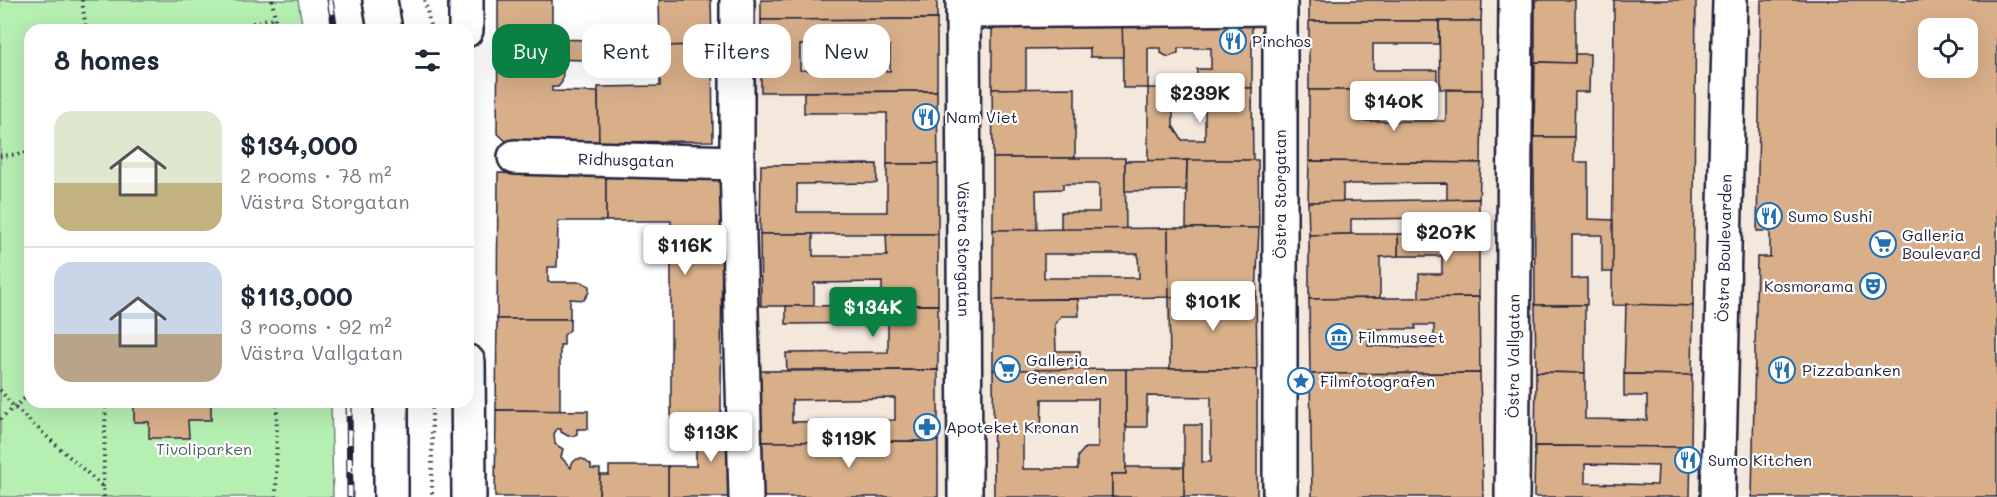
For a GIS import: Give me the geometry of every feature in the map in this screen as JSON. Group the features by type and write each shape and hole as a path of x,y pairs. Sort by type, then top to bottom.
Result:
{"street":[{"path":"380,0 384,24"},
{"path":"466,0 466,24"},
{"path":"737,0 737,163 746,497"},
{"name":"Östra Vallgatan","path":"1512,497 1516,0"},
{"name":"Östra Boulevarden","path":"1718,497 1730,0"},
{"path":"963,6 1280,4"},
{"name":"Östra Storgatan","path":"1280,4 1280,497"},
{"name":"Västra Storgatan","path":"963,6 965,497"},
{"name":"Ridhusgatan","path":"515,157 737,163"},
{"path":"391,408 391,497"},
{"path":"468,408 469,497"}],"path":[{"path":"82,0 85,24"},
{"path":"272,0 276,24"},
{"path":"425,0 430,24"},
{"path":"251,24 275,18"},
{"path":"0,156 24,154"},
{"path":"0,390 14,407 103,487"},
{"path":"0,419 24,399"},
{"path":"104,497 106,408"},
{"path":"276,497 277,408"},
{"path":"432,408 432,497"}],"shaded area":[{"path":"738,0 1997,0 1997,497 740,497 738,78 791,78 791,24 738,24"}],"green space":[{"name":"Tivoliparken","path":"0,0 298,0 302,24 24,24 24,408 331,408 333,497 0,497"}],"building":[{"path":"498,0 552,0 552,24 498,24"},
{"path":"659,0 711,0 712,24 683,24 683,46 671,46 671,24 660,24"},
{"path":"761,0 937,0 937,19 761,20"},
{"path":"1309,0 1482,0 1481,21 1309,21"},
{"path":"1535,0 1575,0 1575,63 1535,62"},
{"path":"1614,0 1696,0 1693,306 1612,305"},
{"name":"Galleria Boulevard","path":"1761,0 1997,0 1997,497 1752,497 1757,257 1770,257 1770,231 1757,231"},
{"path":"1252,17 1252,88 1196,88 1197,69 1211,69 1211,48 1178,48 1178,53 1168,57 1161,53 1161,48 1148,48 1148,88 1123,88 1122,18"},
{"path":"1122,18 1123,57 1090,57 1090,48 1026,49 1026,89 992,89 992,19"},
{"path":"937,19 937,91 761,92 761,78 791,78 791,24 761,24 761,20"},
{"path":"1309,21 1439,21 1439,44 1373,44 1373,70 1437,70 1437,90 1309,90"},
{"path":"1439,21 1481,21 1482,90 1440,89"},
{"path":"570,40 582,40 582,60 570,60"},
{"path":"671,46 683,46 683,78 712,78 713,141 599,142 598,87 660,86 660,78 671,78"},
{"path":"1575,54 1590,54 1589,92 1575,92 1574,137 1534,137 1535,62 1575,63"},
{"path":"498,78 562,78 558,87 552,87 552,91 598,92 599,142 507,142 497,133"},
{"path":"1075,88 1075,158 993,158 992,89"},
{"path":"1148,88 1252,88 1253,160 1148,161","holes":["1182,98 1205,98 1205,140 1182,140 1173,126 1173,111"]},
{"path":"1309,90 1361,90 1360,121 1446,121 1446,90 1482,90 1481,163 1309,161"},
{"path":"937,91 938,164 887,164 887,113 804,113 804,92"},
{"path":"1534,137 1574,137 1574,162 1588,162 1588,219 1613,220 1613,272 1602,272 1602,235 1572,235 1572,279 1587,278 1587,305 1535,305"},
{"path":"993,158 1125,158 1126,229 1061,230 1061,212 1099,212 1099,184 1063,184 1063,189 1036,190 1037,230 993,230"},
{"path":"1187,160 1258,160 1259,228 1186,228"},
{"path":"1187,160 1186,190 1125,191 1125,161"},
{"path":"1309,161 1481,163 1479,199 1447,200 1447,183 1343,184 1343,202 1308,202"},
{"path":"877,164 877,183 797,184 797,212 887,212 887,164 938,164 938,234 760,234 761,165"},
{"path":"498,173 606,174 606,221 558,221 557,267 548,267 548,282 582,282 589,286 589,292 584,300 570,299 570,319 497,319"},
{"path":"606,174 722,174 721,418 671,418 671,221 606,221"},
{"path":"1479,199 1479,232 1447,233 1447,218 1351,219 1351,234 1309,235 1308,202"},
{"path":"1168,228 1169,297 993,300 993,230","holes":["1044,254 1138,254 1139,278 1044,278"]},
{"path":"1168,228 1259,228 1256,295 1169,297"},
{"path":"1479,232 1479,297 1419,298 1419,274 1442,274 1442,256 1398,256 1398,234"},
{"path":"760,234 813,234 813,256 887,256 886,234 938,234 938,305 882,305 882,282 814,283 814,306 761,306"},
{"path":"1398,234 1398,256 1380,257 1380,298 1309,299 1309,235"},
{"path":"1256,295 1257,369 1170,369 1169,297"},
{"name":"Filmmuseet","path":"1479,297 1480,373 1310,374 1309,299","holes":["1415,325 1434,325 1434,348 1368,346 1368,329 1416,329"]},
{"path":"1078,299 1079,316 1061,316 1055,324 1056,351 1080,351 1080,370 993,370 993,300"},
{"path":"1626,304 1693,306 1692,375 1624,374"},
{"path":"938,305 938,370 787,370 786,353 888,352 888,323 786,324 786,306"},
{"path":"1535,305 1585,305 1585,373 1536,372"},
{"path":"497,319 570,319 570,330 564,335 564,345 560,345 560,411 496,410"},
{"path":"1126,369 1126,474 1112,474 1112,497 994,497 993,370","holes":["1042,399 1098,399 1098,448 1085,448 1078,456 1078,469 1023,469 1023,434 1041,434"]},
{"path":"1126,369 1257,369 1257,497 1184,497 1184,425 1202,425 1202,462 1211,462 1211,397 1147,396 1147,427 1126,427"},
{"path":"938,370 938,441 759,442 759,371","holes":["895,398 895,420 792,422 792,400"]},
{"path":"1536,372 1585,373 1585,419 1647,420 1647,396 1624,396 1624,374 1692,375 1691,447 1535,446"},
{"path":"1480,373 1483,497 1312,497 1310,374"},
{"path":"134,408 211,408 211,420 188,420 189,438 149,438 149,422 134,422"},
{"path":"496,410 588,411 588,429 577,429 577,434 568,436 561,432 561,429 557,429 554,434 555,444 563,449 561,457 571,468 572,463 577,459 583,459 591,465 591,469 600,469 599,497 495,497"},
{"path":"696,419 741,419 740,497 668,497 668,466 696,466"},
{"path":"938,441 938,497 759,497 759,442"},
{"path":"1535,446 1691,447 1690,497 1534,497","holes":["1585,464 1658,466 1657,485 1585,483"]},
{"path":"609,466 668,466 668,497 599,497 600,475 609,475"},
{"path":"1126,467 1184,467 1184,497 1112,497 1112,474 1126,474"}],"railway":[{"path":"330,0 334,24"},
{"path":"349,408 350,497"}],"place":[{"name":"Pinchos","path":"1233,41"},
{"name":"Nam Viet","path":"926,117"},
{"name":"Sumo Sushi","path":"1769,216"},
{"name":"Galleria Boulevard","path":"1883,244"},
{"name":"Kosmorama","path":"1873,286"},
{"name":"Filmmuseet","path":"1339,337"},
{"name":"Galleria Generalen","path":"1007,369"},
{"name":"Pizzabanken","path":"1782,370"},
{"name":"Filmfotografen","path":"1301,381"},
{"name":"Apoteket Kronan","path":"927,427"},
{"name":"Sumo Kitchen","path":"1688,460"}]}
